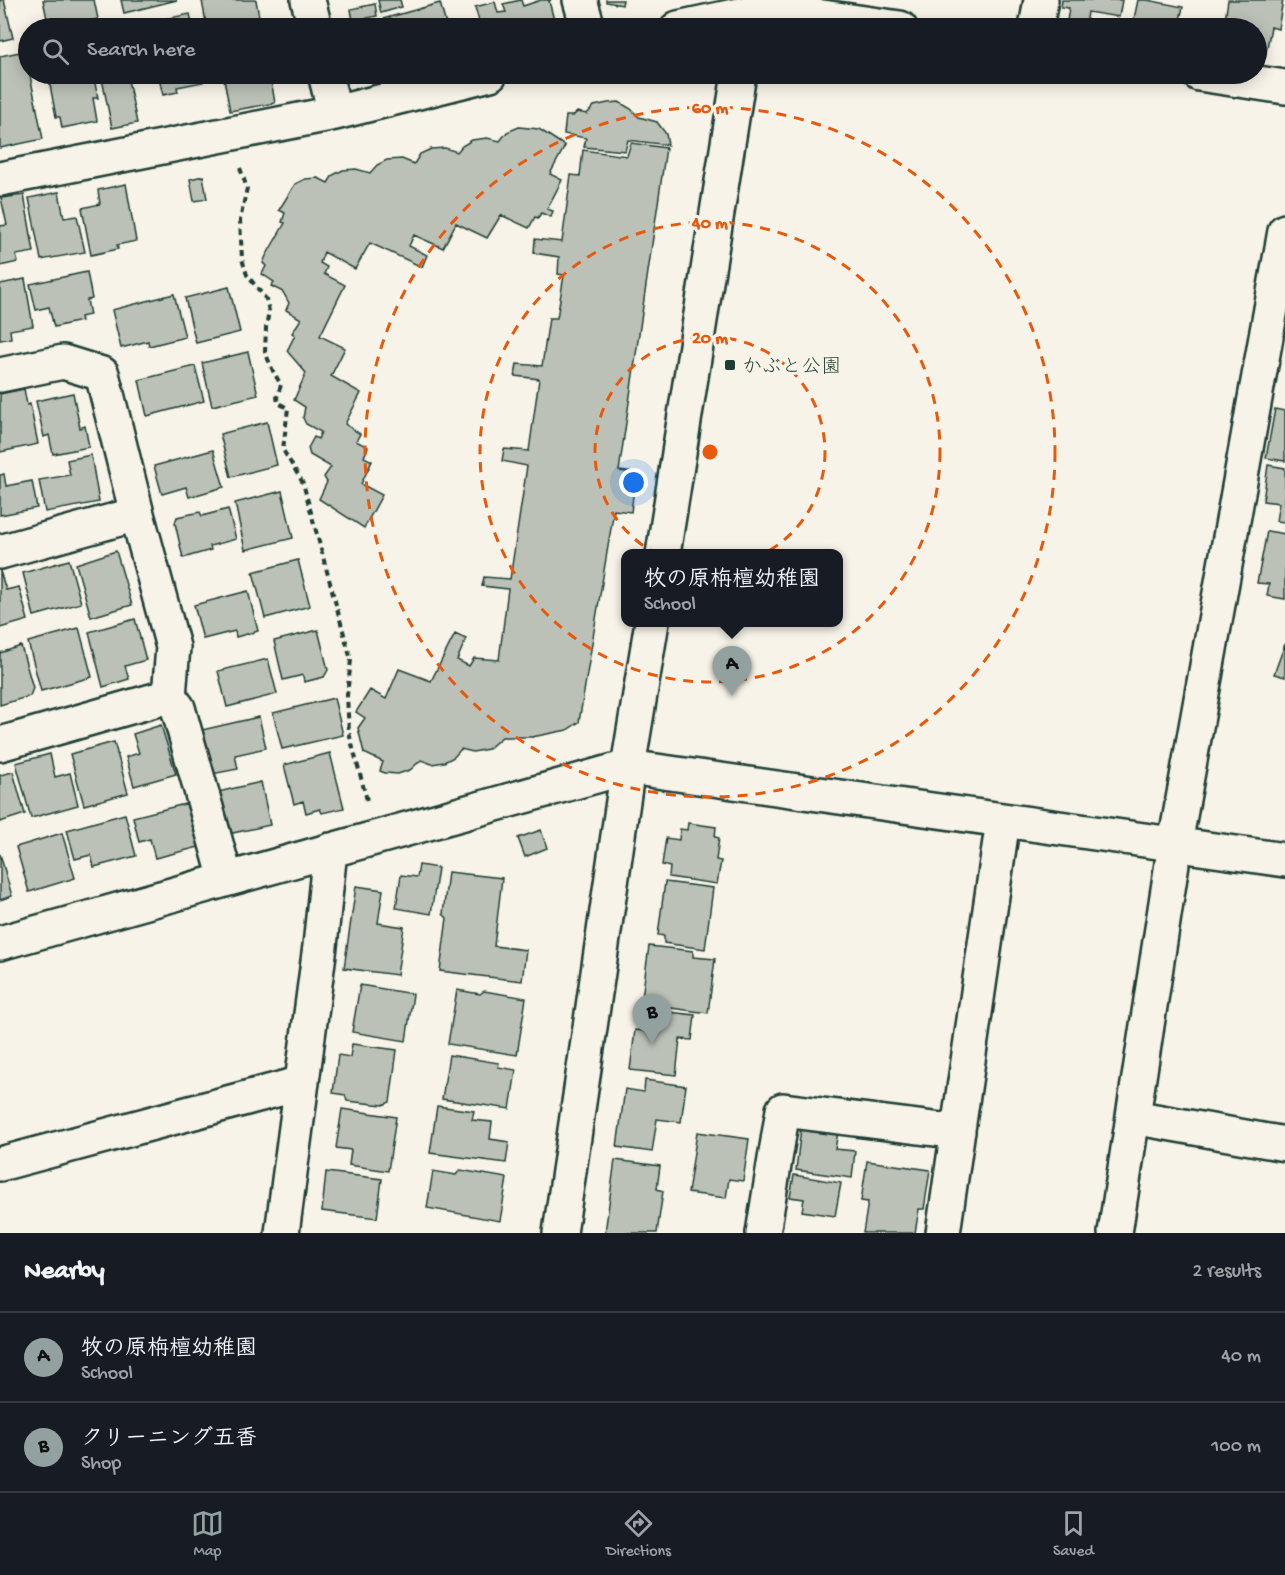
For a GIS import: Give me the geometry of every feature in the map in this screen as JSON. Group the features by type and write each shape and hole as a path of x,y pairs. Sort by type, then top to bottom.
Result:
{"street":[{"path":"308,0 312,18"},
{"path":"580,0 585,18"},
{"path":"1038,18 1041,0"},
{"path":"728,18 774,10 830,18"},
{"path":"328,84 335,113"},
{"path":"0,179 335,113 450,84"},
{"path":"664,549 737,84"},
{"path":"1265,84 1285,87"},
{"path":"1116,1233 1175,844 1285,231"},
{"path":"0,375 63,362 102,374 173,647 169,696 178,708 226,879"},
{"path":"0,552 138,514"},
{"path":"560,1233 628,767 651,627"},
{"path":"0,744 169,696"},
{"path":"0,943 628,767 1285,860"},
{"path":"943,1233 1003,820"},
{"path":"282,1233 320,946 330,850"},
{"path":"0,1164 302,1083"},
{"path":"763,1233 783,1110 958,1132"},
{"path":"1133,1117 1285,1144"}],"path":[{"path":"239,166 247,188 240,220 242,259 247,275 266,299 269,311 265,352 281,385 277,397 278,404 288,408 283,450 303,483 351,660 347,694 350,733 368,806"}],"building":[{"path":"0,0 4,0 13,38 0,41"},
{"path":"43,0 94,0 98,18 47,18"},
{"path":"121,0 177,0 124,13"},
{"path":"256,0 259,18 205,18 202,1"},
{"path":"378,0 400,0 402,7 381,13"},
{"path":"521,0 523,6 541,0 551,0 549,1 553,18 478,18 475,7 495,2 498,13 506,12 503,4"},
{"path":"606,0 623,0 622,5 606,2"},
{"path":"1062,0 1122,0 1119,17 1088,12 1087,18 1067,18 1069,8 1061,7"},
{"path":"1138,0 1183,7 1180,18 1134,18"},
{"path":"1228,0 1283,0 1278,29 1271,27 1267,48 1267,18 1225,18"},
{"path":"440,3 444,18 387,18"},
{"path":"375,4 377,16 352,18 351,9"},
{"path":"190,14 191,18 169,18"},
{"path":"18,52 18,84 32,84 43,139 0,148 0,56"},
{"path":"50,84 95,84 98,98 93,98 97,121 62,128 60,117 56,117"},
{"path":"103,84 129,84 137,123 112,128"},
{"path":"160,84 193,84 177,87 178,92 163,95"},
{"path":"225,84 272,84 275,103 230,111"},
{"path":"619,102 639,117 657,122 666,134 668,145 628,140 625,151 584,147 586,138 564,134 566,116 573,116 577,112 587,114 594,106"},
{"path":"519,127 539,129 565,146 550,174 562,180 547,209 553,211 551,217 541,213 538,218 535,217 529,228 501,215 487,238 456,223 443,248 414,235 409,246 427,255 422,267 370,243 355,269 324,252 320,263 327,267 324,274 345,285 320,336 345,348 331,376 361,393 345,424 360,434 356,441 368,447 364,457 372,461 361,484 382,495 364,528 319,499 327,482 324,477 331,467 310,455 308,448 314,437 318,439 321,432 306,424 303,418 305,407 294,400 306,373 287,351 295,335 292,333 301,319 286,310 289,303 283,292 271,286 274,282 262,274 266,266 263,263 266,256 285,223 282,222 285,213 279,210 295,184 305,179 318,178 328,183 333,175 343,170 356,169 370,173 377,165 387,160 402,159 414,164 420,154 431,149 445,148 457,152 472,140 487,138 500,141 507,132"},
{"path":"631,143 666,148 619,471 636,473 631,512 614,510 579,722 567,730 532,737 502,737 488,749 473,752 461,749 454,757 444,762 432,764 421,760 410,770 398,774 385,773 380,771 383,762 364,753 358,728 365,718 356,712 370,690 386,699 399,669 431,681 455,634 466,639 457,660 469,666 474,658 499,660 508,589 482,586 484,577 510,579 527,466 502,461 504,449 529,451 539,379 515,376 517,364 542,366 549,318 557,318 564,275 558,274 559,257 534,253 535,239 562,242 571,175 580,176 583,150 627,156"},
{"path":"203,176 207,199 194,201 190,179"},
{"path":"126,184 136,241 117,245 118,249 91,255 82,208 100,204 98,190"},
{"path":"59,192 64,218 77,216 85,252 41,260 29,198"},
{"path":"24,195 34,252 16,255 18,262 0,266 0,226 7,225 1,198"},
{"path":"87,272 92,299 87,300 90,315 80,317 81,321 54,327 49,307 36,310 30,284"},
{"path":"25,279 33,326 10,330 11,338 0,340 0,284"},
{"path":"229,287 240,332 196,343 185,298"},
{"path":"174,294 185,337 149,346 148,341 121,348 112,310"},
{"path":"248,352 258,395 212,406 202,363"},
{"path":"195,366 204,401 147,416 139,380"},
{"path":"24,389 27,405 30,404 38,444 0,452 0,394"},
{"path":"73,393 80,428 85,426 89,447 53,454 49,435 44,437 36,401"},
{"path":"1275,409 1285,411 1285,461 1266,458"},
{"path":"267,422 277,465 231,477 220,434"},
{"path":"213,450 224,487 189,497 186,487 162,494 154,466"},
{"path":"91,455 99,502 45,512 39,480 70,475 67,460"},
{"path":"1268,465 1285,468 1285,522 1276,521 1279,503 1263,501"},
{"path":"4,474 6,486 32,481 37,508 0,515 0,475"},
{"path":"282,491 293,538 245,550 235,503"},
{"path":"228,509 236,539 210,546 211,550 183,558 175,523 177,517 200,512 202,516"},
{"path":"1267,531 1285,534 1285,599 1267,596 1269,584 1257,583"},
{"path":"116,551 132,605 91,617 76,564"},
{"path":"69,560 81,603 34,616 23,573"},
{"path":"298,560 310,606 265,618 253,572"},
{"path":"0,571 6,590 19,587 28,620 0,628"},
{"path":"248,591 258,631 236,637 235,631 203,639 194,605"},
{"path":"135,619 146,660 125,666 129,679 103,687 89,632"},
{"path":"79,628 92,677 41,691 28,642"},
{"path":"318,630 328,670 324,677 304,682 303,675 283,680 274,641"},
{"path":"1285,644 1285,677 1274,674"},
{"path":"21,646 33,688 30,696 0,705 0,653"},
{"path":"268,659 277,694 227,707 218,671"},
{"path":"334,698 343,735 282,749 273,713"},
{"path":"259,717 266,748 235,755 238,769 212,774 202,730"},
{"path":"161,725 176,774 134,786 126,757 139,753 133,734"},
{"path":"114,742 128,793 84,805 70,754"},
{"path":"330,753 344,808 322,813 320,809 306,813 303,801 294,804 284,765"},
{"path":"50,754 55,777 70,773 78,805 31,818 16,763"},
{"path":"13,772 25,814 0,822 0,775"},
{"path":"261,782 270,825 228,834 218,792"},
{"path":"189,803 199,847 155,858 150,839 139,842 133,817"},
{"path":"125,814 136,856 94,867 91,855 75,859 67,830"},
{"path":"688,823 716,827 715,837 719,838 716,860 721,861 717,884 669,877 670,867 662,865 666,838 679,840 680,829 687,830"},
{"path":"541,830 547,848 525,857 518,838"},
{"path":"62,833 75,878 29,892 16,847"},
{"path":"0,854 12,896 0,900"},
{"path":"419,865 438,868 431,914 396,908 401,875 417,877"},
{"path":"448,872 502,878 494,946 526,950 522,981 440,971 447,918 443,914"},
{"path":"665,882 713,888 705,949 664,943 664,936 658,935"},
{"path":"356,886 383,890 378,923 404,927 397,975 344,968"},
{"path":"649,946 693,951 693,957 715,959 708,1013 649,1005 650,1000 642,998"},
{"path":"360,985 413,994 406,1041 352,1032"},
{"path":"457,990 480,994 484,991 526,998 517,1055 448,1044"},
{"path":"659,1011 695,1015 692,1040 680,1039 676,1075 630,1070 635,1030 644,1031 645,1021 657,1023"},
{"path":"352,1044 397,1050 390,1102 383,1105 347,1101 345,1095 333,1093 338,1055 350,1057"},
{"path":"449,1055 499,1063 498,1067 516,1070 510,1109 442,1099"},
{"path":"645,1080 686,1086 681,1122 657,1119 652,1152 617,1147 625,1089 644,1092"},
{"path":"437,1106 474,1111 472,1120 492,1122 490,1139 509,1142 506,1163 430,1153"},
{"path":"342,1109 396,1117 388,1171 349,1165 351,1150 336,1148"},
{"path":"801,1128 838,1132 835,1149 855,1151 852,1178 796,1170"},
{"path":"697,1132 749,1139 743,1181 729,1179 726,1198 688,1193"},
{"path":"615,1160 660,1166 657,1189 663,1191 657,1233 605,1233"},
{"path":"867,1161 930,1170 924,1209 919,1209 915,1233 863,1233 868,1202 861,1201"},
{"path":"460,1170 507,1178 500,1221 427,1208 433,1171 456,1175"},
{"path":"326,1172 382,1179 377,1218 322,1211"},
{"path":"794,1175 841,1183 835,1216 802,1211 804,1199 790,1197"}],"place":[{"name":"かぶと公園","path":"730,365"},
{"name":"牧の原栴檀幼稚園","path":"732,696"},
{"name":"クリーニング五香","path":"652,1044"}]}
